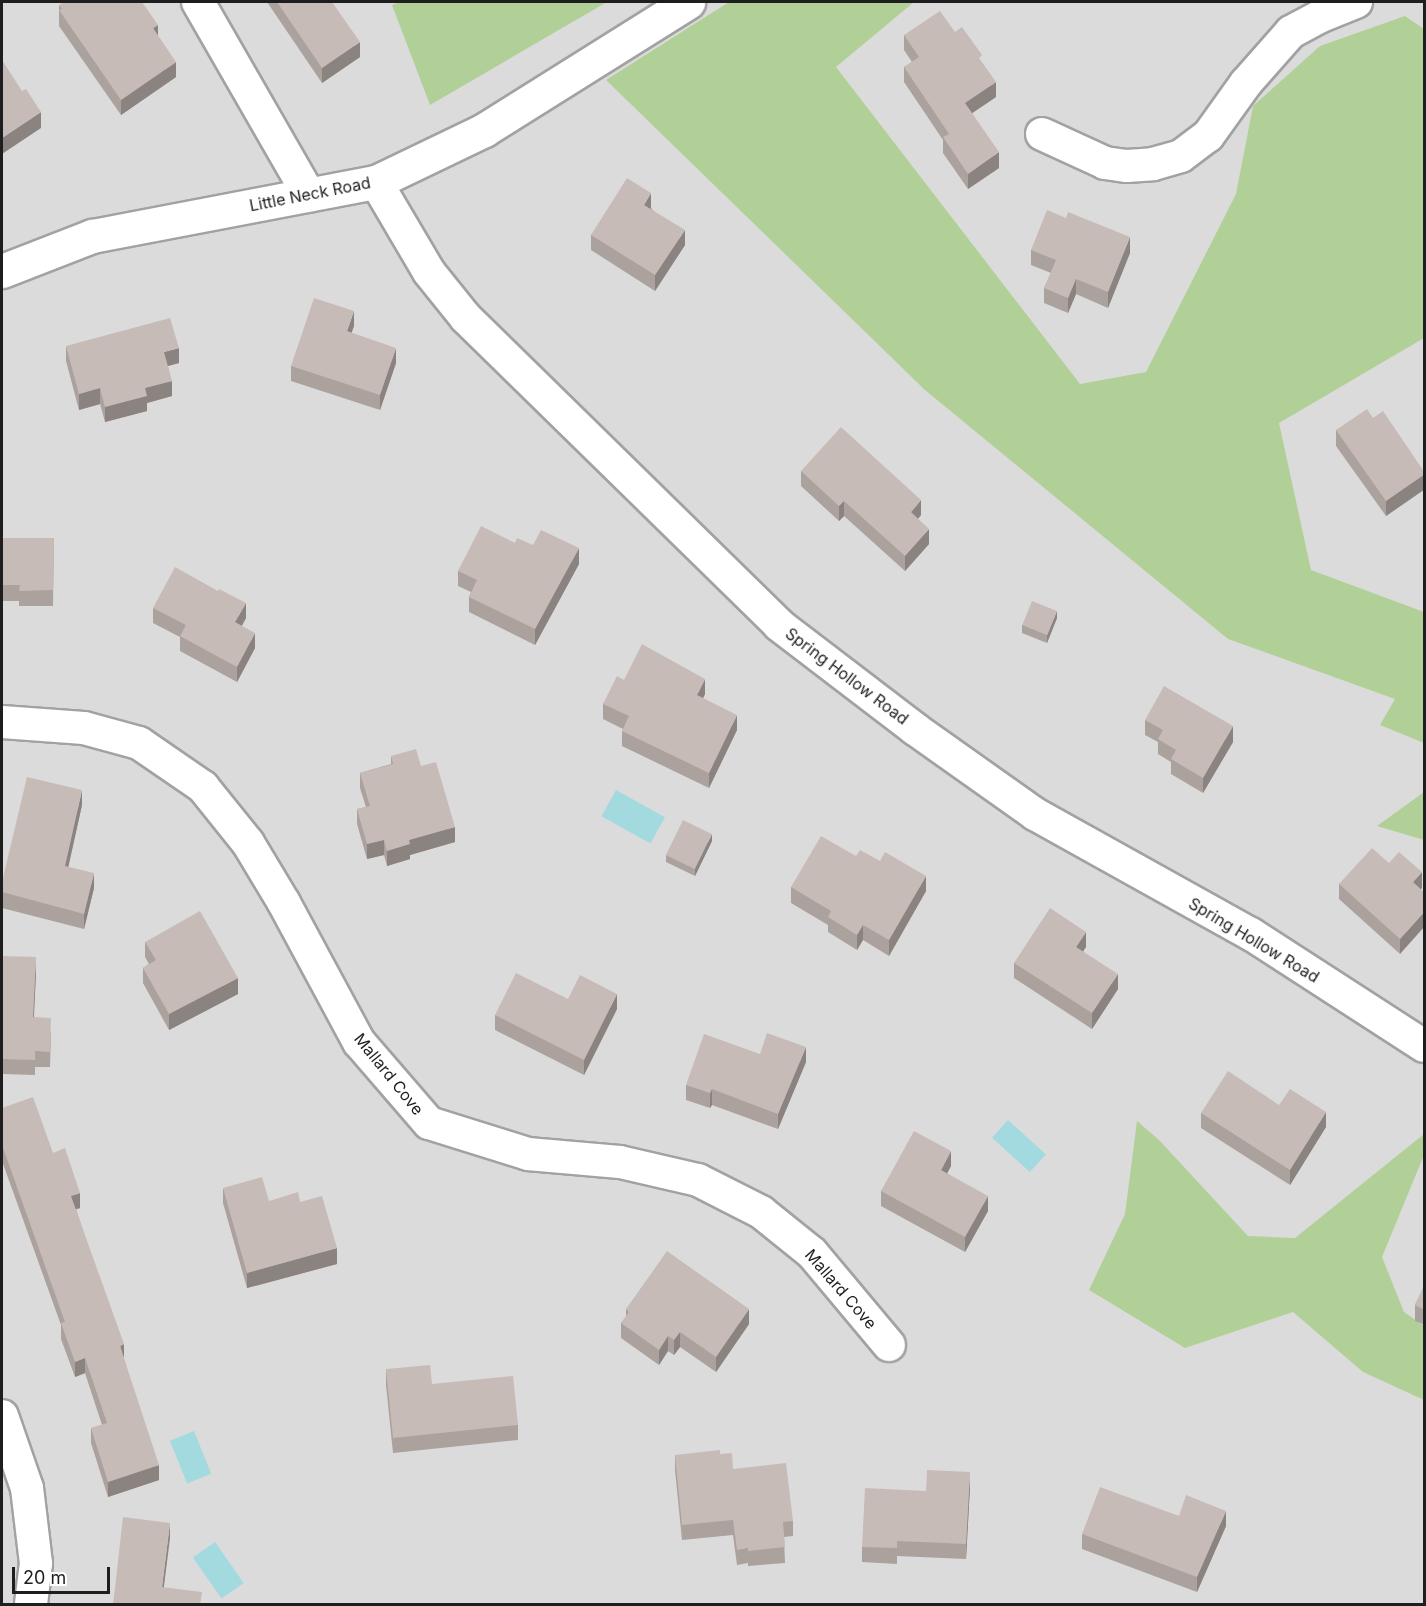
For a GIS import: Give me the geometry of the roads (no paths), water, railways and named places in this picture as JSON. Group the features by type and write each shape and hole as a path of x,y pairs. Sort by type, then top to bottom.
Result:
{"street":[{"path":"198,2 309,195"},
{"name":"Little Neck Road","path":"2,271 92,236 376,182 484,130 688,2"},
{"path":"1042,134 1105,163 1127,166 1153,164 1181,156 1208,136 1246,83 1291,32 1319,17 1356,2"},
{"name":"Spring Hollow Road","path":"376,182 429,272 466,318 779,625 915,729 1035,814 1251,934 1425,1046"},
{"name":"Mallard Cove","path":"2,722 84,728 139,743 203,786 248,843 359,1042 429,1123 528,1154 620,1162 698,1180 761,1212 812,1253 890,1345"},
{"path":"2,1416 27,1488 36,1563 31,1605"}],"water":[{"path":"616,790 665,817 650,843 601,816"},
{"path":"1008,1120 1046,1154 1030,1172 992,1138"},
{"path":"194,1431 211,1474 187,1483 170,1441"},
{"path":"215,1542 244,1583 222,1598 193,1557"}]}
